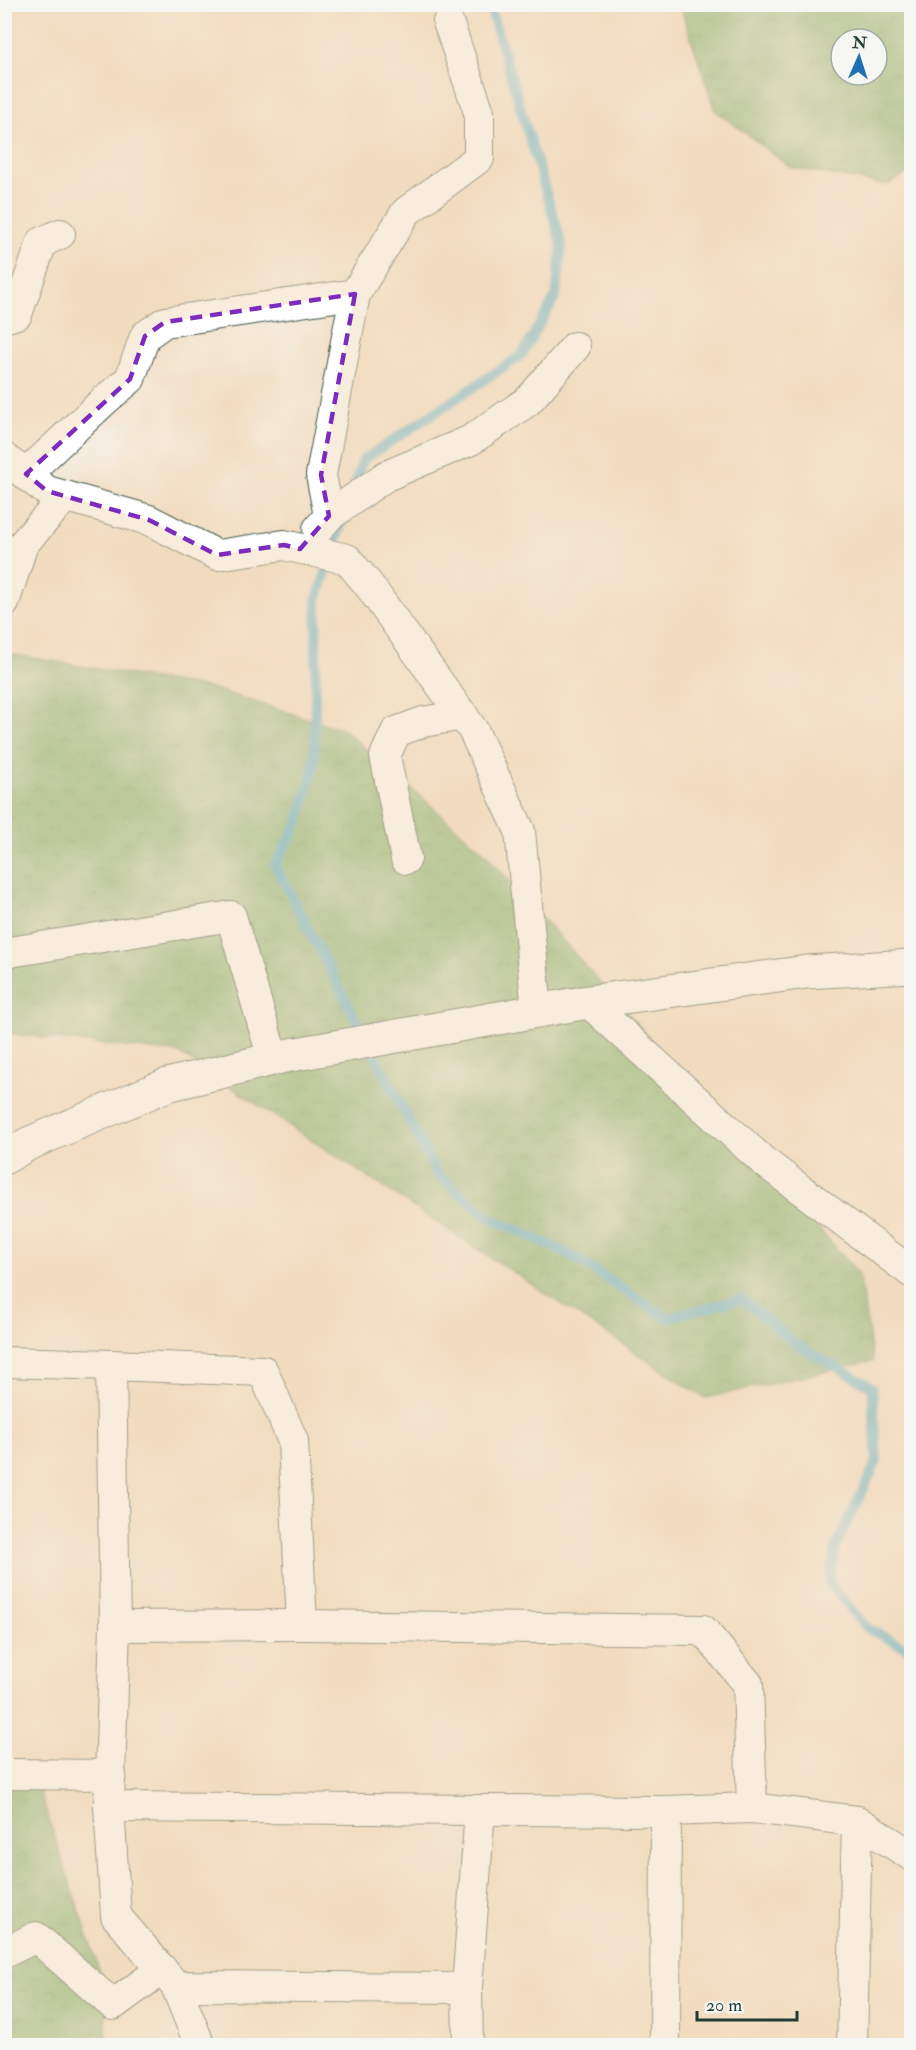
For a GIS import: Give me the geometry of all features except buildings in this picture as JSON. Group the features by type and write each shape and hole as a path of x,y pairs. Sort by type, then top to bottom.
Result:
{"street":[{"path":"330,515 321,475 355,294 406,212 479,158 478,112 448,22"},
{"path":"4,318 17,314 42,242 60,234"},
{"path":"355,294 165,322 145,336 130,379 15,466 47,491 149,520 217,555 284,545 347,559 368,584 474,730 520,831 537,1012"},
{"path":"304,550 330,515 386,476 471,440 528,401 575,347"},
{"path":"4,603 23,544 66,496"},
{"path":"406,859 385,756 396,732 423,722 462,715"},
{"path":"4,953 231,916 279,1058"},
{"path":"4,1158 28,1144 167,1084 279,1058 588,1002 807,972 912,966"},
{"path":"588,1002 763,1161 912,1273"},
{"path":"4,1362 263,1371 293,1441 302,1625"},
{"path":"111,1365 115,1626 109,1807 116,1916 169,1978 200,2046"},
{"path":"115,1626 302,1625 703,1630 748,1684 752,1808"},
{"path":"4,1774 111,1775"},
{"path":"109,1807 666,1811 752,1808 857,1821 912,1856"},
{"path":"468,2046 467,1988 480,1810"},
{"path":"665,2046 666,1811"},
{"path":"852,2046 857,1821"},
{"path":"4,1953 36,1937 113,2005 169,1978 467,1988"}],"highlighted area":[{"path":"355,294 321,475 329,516 300,549 284,545 217,555 149,520 47,491 26,474 130,379 145,336 165,322"}],"green space":[{"path":"680,5 911,5 911,171 887,185 790,167 715,110"},
{"path":"4,653 214,689 344,730 484,852 859,1274 873,1361 705,1398 179,1053 5,1033"},
{"path":"4,1763 39,1790 106,1990 106,2045 5,2045"}],"waterway":[{"path":"353,491 363,460 522,355 556,296 562,245 489,4"},
{"path":"345,514 317,599 314,766 298,824 275,865 437,1174 488,1217 569,1254 667,1318 742,1299 797,1345 872,1387 877,1461 836,1546 829,1583 867,1628 912,1651"}]}
